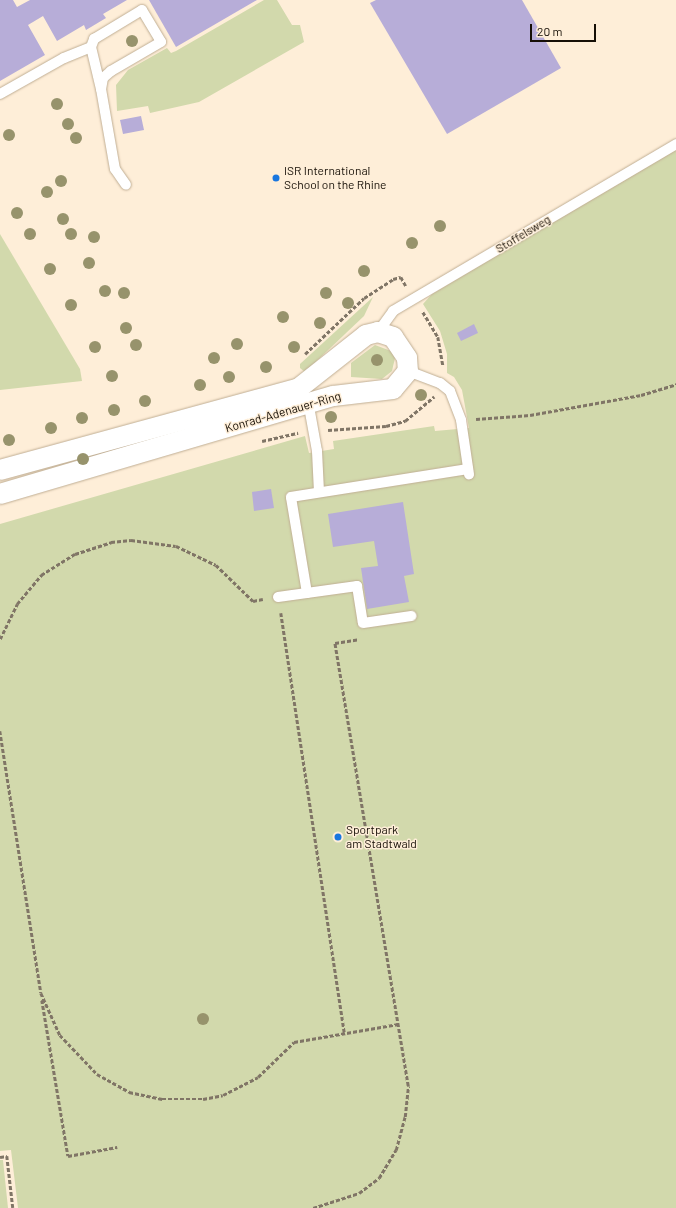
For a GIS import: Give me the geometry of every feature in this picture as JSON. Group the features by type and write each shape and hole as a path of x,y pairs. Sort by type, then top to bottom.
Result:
{"street":[{"path":"378,332 392,337 403,347 408,371"},
{"name":"Konrad-Adenauer-Ring","path":"0,494 37,484 304,395 314,380 357,340 378,332"},
{"name":"Konrad-Adenauer-Ring","path":"0,470 32,464 304,395 393,389 408,371"},
{"path":"32,464 37,484"}],"lane":[{"path":"101,89 103,78 111,71 161,42 142,10 94,39 91,47 101,89 115,169 126,185"},
{"path":"0,94 64,58 91,47"},
{"name":"Stoffelsweg","path":"378,332 394,311 676,144"},
{"path":"307,593 291,497 469,471 461,420 450,391 440,383 408,371"},
{"path":"304,395 317,452 318,492"},
{"path":"278,597 358,586 363,623 411,616"}],"path":[{"path":"302,356 364,298 393,279 401,277 415,299"},
{"path":"461,420 530,415 641,395 676,384"},
{"path":"0,639 17,604 41,576 75,554 110,542 131,540 176,546 216,565 253,601 278,597 346,1034"},
{"path":"313,1208 359,1193 379,1178 396,1150 405,1118 408,1086 335,643 366,638 363,623"},
{"path":"0,731 68,1156 117,1147"},
{"path":"41,993 60,1035 92,1070 124,1089 162,1099 182,1101 223,1095 267,1071 294,1042 398,1024"},
{"path":"0,1157 7,1156 13,1208"}],"green space":[{"path":"264,0 277,0 292,25 300,25 304,42 199,102 150,113 148,106 117,111 116,85 128,70 167,48 171,53 176,51"},
{"name":"Sportpark am Stadtwald","path":"676,150 676,1208 18,1208 11,1150 0,1151 0,524 305,436 309,453 334,449 333,441 434,426 435,431 469,428 462,390 454,377 447,373 447,354 440,331 423,304 432,294"},
{"path":"0,234 80,369 82,381 0,390"},
{"path":"373,297 364,316 305,372 300,368 300,364"},
{"path":"375,345 391,351 395,358 392,371 382,379 351,377 351,363"},
{"path":"0,1160 3,1160 8,1208 0,1208"}],"building":[{"path":"0,0 13,0 17,7 30,0 127,0 103,14 106,18 86,30 84,25 57,41 43,16 28,25 45,55 0,81"},
{"path":"149,0 257,0 176,47"},
{"path":"376,0 522,0 561,68 447,134 370,3"},
{"path":"141,116 144,130 123,134 120,120"},
{"path":"474,324 478,333 461,341 457,333"},
{"path":"271,489 274,508 254,511 252,492"},
{"path":"403,502 414,574 404,576 409,602 367,609 361,568 378,566 374,541 333,547 328,514"}],"place":[{"name":"ISR International School on the Rhine","path":"276,178"},
{"name":"Sportpark am Stadtwald","path":"338,837"}]}
